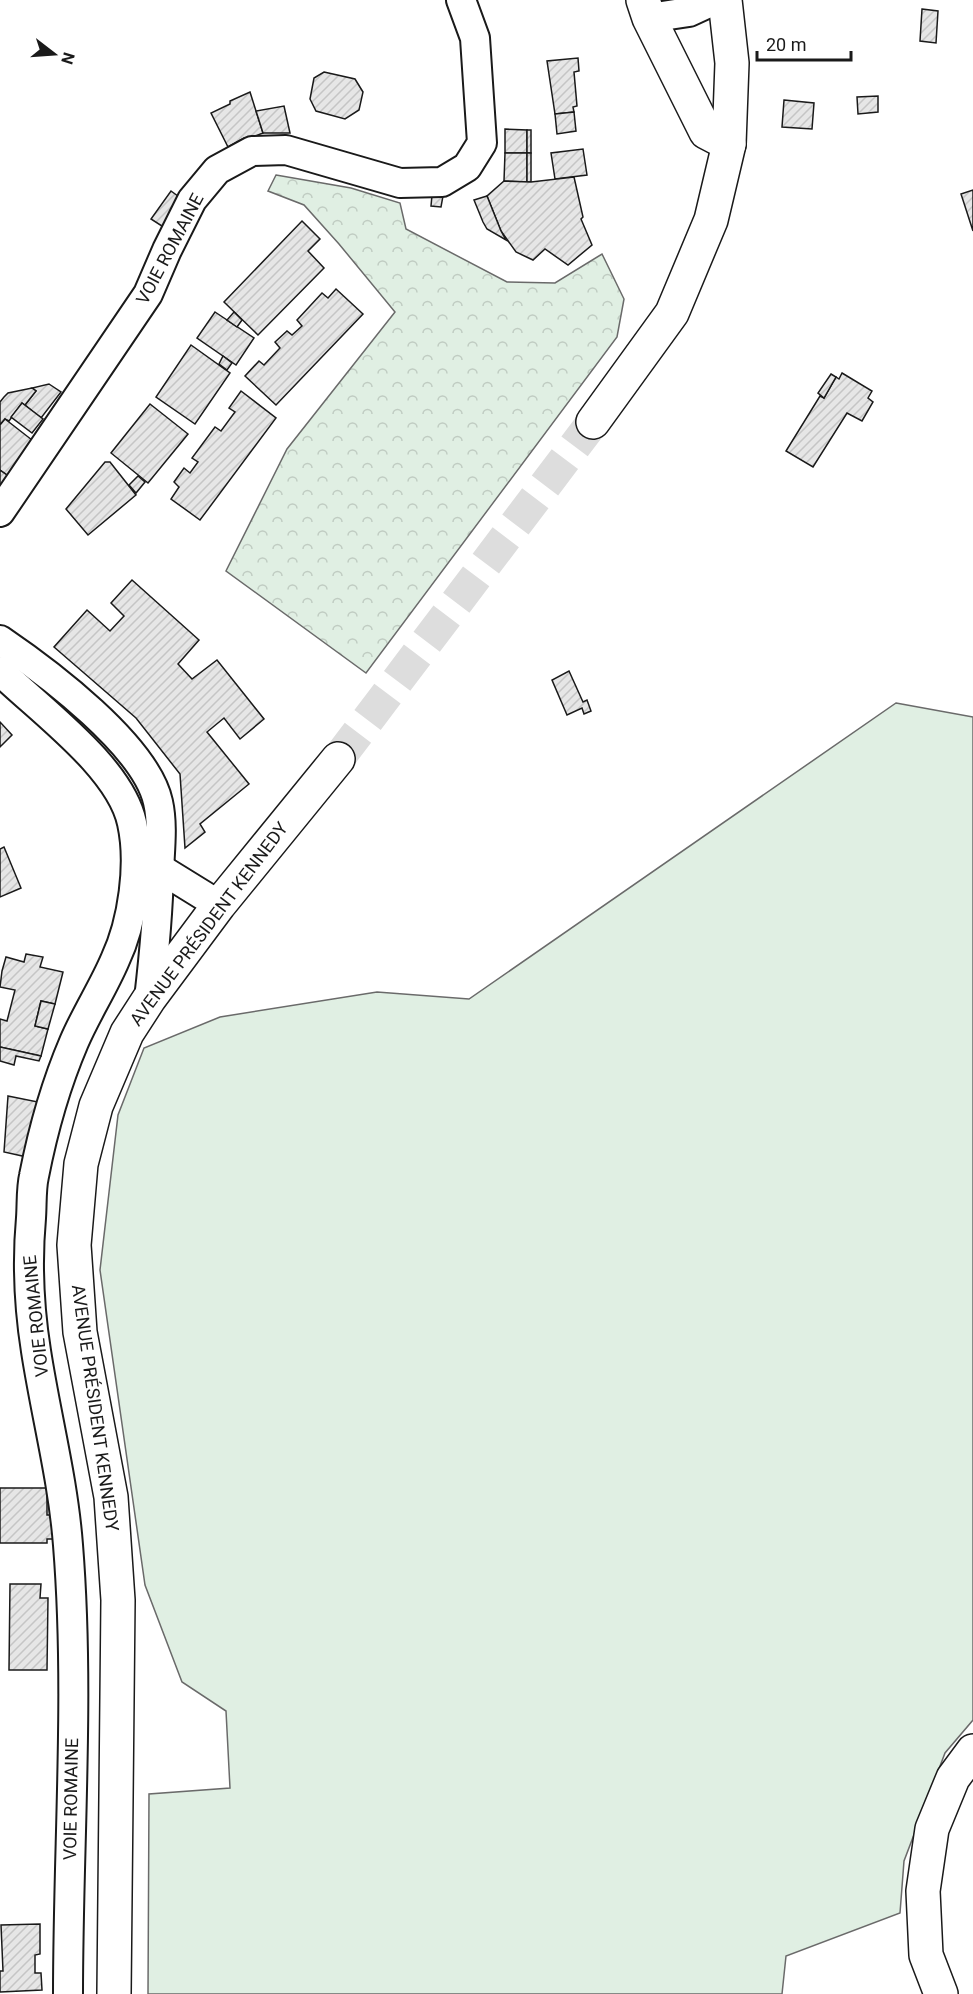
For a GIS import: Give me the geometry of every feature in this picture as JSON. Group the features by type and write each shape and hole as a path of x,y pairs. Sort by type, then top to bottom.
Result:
{"main road":[{"path":"593,422 672,313 711,220 729,144 732,63 725,0"},
{"path":"646,9 706,132 729,144"},
{"name":"AVENUE PRÉSIDENT KENNEDY","path":"114,1994 118,1600 111,1497 80,1332 74,1245 81,1164 96,1106 126,1033 219,905 338,759"},
{"path":"941,1994 927,1955 922,1891 932,1829 953,1778 973,1751"}],"street":[{"name":"VOIE ROMAINE","path":"0,512 148,294 192,200 217,170 252,151 286,150 400,183 442,182 467,167 482,143 476,38 461,0"},
{"path":"646,9 690,12 715,0"},
{"path":"0,640 76,699 136,758 150,782 158,802 160,843 157,929 150,999"},
{"name":"VOIE ROMAINE","path":"0,671 61,725 101,767 121,794 132,822 136,871 129,918 117,958 94,998 56,1085 33,1179 29,1241 29,1280 36,1348 61,1485 68,1543 72,1613 73,1713 68,1994"},
{"path":"159,868 219,905"}],"green space":[{"path":"276,175 351,188 400,203 406,229 507,282 555,283 602,254 624,299 617,337 366,673 226,571 287,449 395,312 304,205 268,191"},
{"path":"896,703 973,717 973,1720 945,1753 904,1861 900,1913 786,1956 782,1994 148,1994 149,1794 230,1788 226,1711 182,1682 145,1585 100,1270 118,1115 144,1048 220,1017 377,992 469,999"}],"building":[{"path":"922,9 938,11 936,43 920,41"},
{"path":"578,58 579,71 574,72 577,106 573,107 574,112 555,114 547,61"},
{"path":"324,72 355,79 363,92 359,110 345,119 316,111 310,99 314,78"},
{"path":"250,92 263,133 245,140 244,138 228,147 211,113"},
{"path":"878,96 878,112 858,114 857,97"},
{"path":"784,100 814,103 812,129 782,127"},
{"path":"284,106 290,133 263,133 256,111"},
{"path":"574,112 576,131 557,134 555,114"},
{"path":"505,129 527,130 527,153 505,153"},
{"path":"527,130 531,130 531,153 527,153"},
{"path":"583,149 587,175 555,179 551,153"},
{"path":"505,153 527,153 527,182 504,181"},
{"path":"527,153 531,153 531,182 527,182"},
{"path":"574,177 583,217 581,219 592,245 568,265 545,249 533,260 516,252 501,231 487,196 504,181 531,182"},
{"path":"973,190 973,231 961,194"},
{"path":"171,191 186,202 168,230 151,219"},
{"path":"432,195 443,196 441,207 431,206"},
{"path":"487,196 506,240 487,229 483,222 474,200"},
{"path":"302,221 320,239 308,251 324,268 258,335 224,302"},
{"path":"336,289 363,314 276,405 245,376 259,361 264,365 280,348 275,342 287,331 292,335 302,326 297,320 322,293 328,298"},
{"path":"215,312 254,338 236,365 197,338"},
{"path":"234,312 242,320 237,327 227,320"},
{"path":"191,345 230,373 195,424 156,397"},
{"path":"223,356 232,363 227,370 219,364"},
{"path":"842,373 872,391 868,398 873,402 862,421 847,413 813,467 786,451 820,396 824,398 836,377 839,379"},
{"path":"831,374 836,377 824,398 818,393"},
{"path":"49,384 61,392 41,418 25,405 36,391 32,388"},
{"path":"32,388 36,391 25,405 22,403 9,421 5,419 0,425 0,402 4,397 8,393"},
{"path":"241,391 276,418 200,520 171,499 179,487 174,482 184,468 190,473 198,462 192,458 215,427 221,431 235,412 229,408"},
{"path":"22,403 43,419 32,433 11,417"},
{"path":"150,404 188,434 148,483 111,453"},
{"path":"5,419 41,447 14,480 0,470 0,425"},
{"path":"105,462 110,462 136,495 88,535 66,509"},
{"path":"0,470 14,480 0,498"},
{"path":"138,476 145,482 136,493 129,485"},
{"path":"132,580 199,640 178,664 192,679 217,660 264,719 240,739 224,718 207,732 249,784 200,824 205,832 185,848 180,774 136,718 54,647 87,610 110,631 124,616 111,603"},
{"path":"569,671 583,702 587,700 591,711 584,714 582,708 567,715 552,680"},
{"path":"0,722 12,735 0,747"},
{"path":"4,847 21,888 0,897 0,849"},
{"path":"26,954 43,957 40,967 63,972 55,1004 41,1001 35,1026 48,1029 41,1056 0,1047 0,1019 7,1021 15,990 0,987 2,971 6,957 24,962"},
{"path":"41,1001 55,1004 48,1029 35,1026"},
{"path":"0,1047 41,1056 39,1061 16,1056 14,1065 0,1061"},
{"path":"8,1096 43,1103 27,1157 4,1152"},
{"path":"0,1488 47,1488 47,1515 52,1515 53,1539 47,1539 47,1543 0,1543"},
{"path":"10,1584 41,1584 40,1598 48,1598 47,1670 9,1670"},
{"path":"40,1924 40,1954 35,1955 35,1973 41,1973 42,1990 0,1992 0,1971 3,1971 1,1925"}],"tunnel":[{"path":"338,759 593,422"}]}
